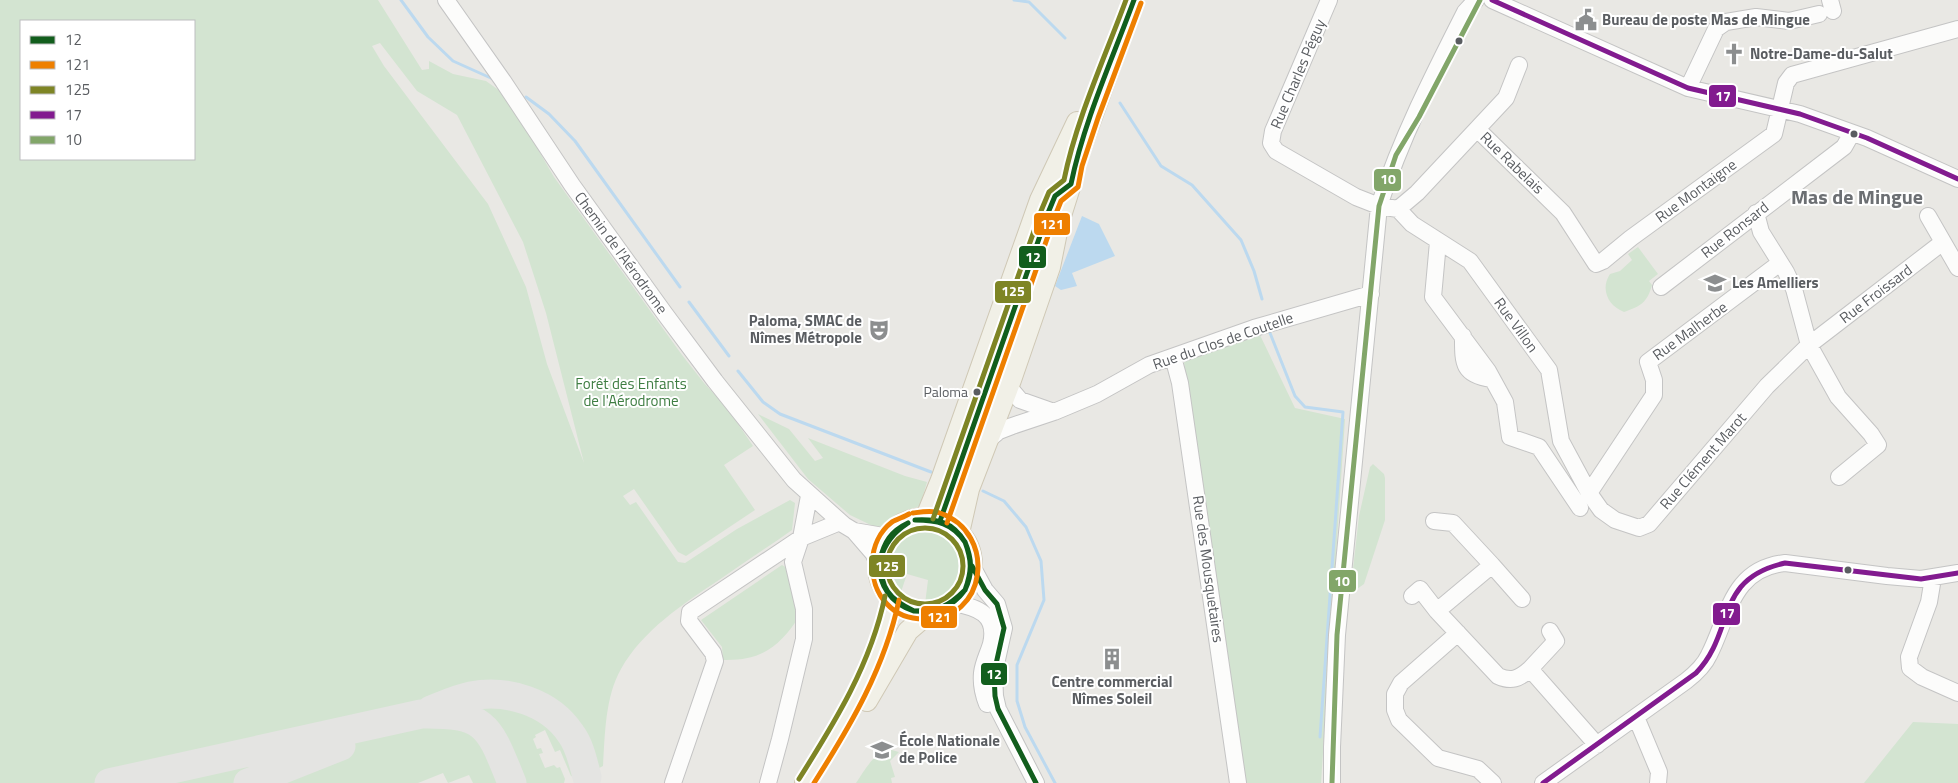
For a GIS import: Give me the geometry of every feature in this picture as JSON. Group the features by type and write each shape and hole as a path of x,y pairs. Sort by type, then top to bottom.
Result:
{"main road":[{"path":"922,519 928,512 941,480 1040,199 1080,116 1121,0"},
{"path":"959,533 969,489 1009,387 1050,267 1059,222 1075,164 1134,0"},
{"path":"922,519 940,521 950,525 959,533 971,554 972,566 967,587 953,603 942,609 930,612 916,611 903,606 892,598 882,583 878,565 883,545 889,537 904,524 922,519"},
{"path":"805,783 839,730 873,661 892,598"},
{"path":"820,783 908,631 930,612"}],"street":[{"name":"Chemin de l'Aérodrome","path":"446,0 503,81 572,185 665,314 794,480 840,522 854,530 889,537"},
{"name":"Rue Charles Péguy","path":"1329,0 1273,131 1271,143 1276,151 1356,197 1379,206"},
{"path":"1332,783 1337,635 1379,206 1396,155 1414,114 1465,12 1476,0"},
{"path":"1492,0 1688,88 1780,108 1852,132 1958,179"},
{"path":"1688,88 1716,29 1726,22 1756,17 1789,21 1827,8"},
{"name":"Rue Montaigne","path":"1596,264 1603,261 1631,238 1774,134 1786,83 1792,75 1958,29"},
{"path":"1477,129 1506,98 1519,65"},
{"name":"Rue Rabelais","path":"1398,210 1417,193 1477,129 1563,213 1596,264"},
{"name":"Rue Ronsard","path":"1661,288 1756,213 1844,148 1852,132"},
{"path":"1379,206 1398,210"},
{"name":"Rue Villon","path":"1398,210 1412,224 1470,261 1549,370 1560,441 1589,493"},
{"path":"1756,213 1761,232 1794,289 1809,345 1838,396 1871,434 1878,445 1839,477"},
{"path":"1928,216 1958,268"},
{"path":"1438,242 1433,297 1463,336 1505,402 1510,437 1539,447 1580,508"},
{"name":"Rue Froissard","path":"1809,345 1943,242"},
{"name":"Rue Malherbe","path":"1589,493 1654,395 1654,380 1648,362 1780,263"},
{"name":"Rue du Clos de Coutelle","path":"988,440 999,431 1054,412 1097,394 1150,365 1173,356 1254,328 1370,294"},
{"name":"Rue Clément Marot","path":"1589,493 1601,510 1615,520 1639,528 1649,524 1767,386 1809,345"},
{"name":"Rue des Mousquetaires","path":"1173,356 1180,383 1238,783"},
{"path":"1009,387 1020,400 1054,412"},
{"path":"768,783 804,639 804,609 793,562 801,538 810,496"},
{"path":"1434,521 1453,523 1522,600"},
{"path":"673,783 715,661 713,653 689,621 690,612 801,538 840,522"},
{"name":"Chemin de l'Aérodrome","path":"854,530 873,553 878,565"},
{"path":"1543,783 1686,681 1700,668 1709,657 1734,593 1744,581 1757,571 1770,565 1785,563 1887,576 1932,578 1958,573"},
{"path":"1437,610 1492,565"},
{"path":"972,566 985,590 997,604 1004,628 994,673 995,696 998,709 1036,783"},
{"path":"1932,578 1929,602 1909,657 1910,668 1922,677 1958,693"},
{"path":"1412,596 1420,590 1498,676 1507,680 1518,678 1530,669 1556,641 1550,631"},
{"path":"953,603 974,607 982,612 992,625 991,644 982,674 983,692 989,709 1031,783"},
{"path":"1458,633 1402,683 1395,694 1395,710 1399,720 1438,758 1478,769 1494,783"},
{"path":"1530,669 1597,745"},
{"path":"1636,717 1659,772 1658,783"}],"green space":[{"name":"Forêt des Enfants de l'Aérodrome","path":"0,0 378,0 422,70 429,69 429,61 453,74 486,81 507,96 554,177 682,355 728,409 753,446 724,465 755,510 686,556 678,552 634,489 623,496 630,505 636,502 678,562 685,563 737,529 790,500 795,503 792,530 678,608 652,630 630,655 616,680 609,704 605,729 603,766 578,779 571,776 560,750 555,752 545,730 535,735 536,737 533,739 537,749 541,748 543,753 539,754 545,768 554,765 557,768 560,767 565,779 564,783 473,783 469,775 448,783 443,773 418,783 0,783","holes":["380,43 417,91 457,115 523,242 546,313 584,463 547,364 526,287 488,204 384,66 372,46"]},
{"path":"1638,247 1658,274 1649,281 1652,285 1645,300 1639,306 1624,312 1614,306 1607,296 1607,280 1610,274 1620,271 1632,260 1628,254"},
{"path":"1259,333 1295,408 1345,419 1321,783 1244,783 1184,362"},
{"path":"758,414 789,429 815,461 823,458 808,438 905,476 927,482 920,506 907,510 882,526 875,527 850,515 808,479"},
{"path":"1373,464 1384,474 1385,478 1385,520 1364,584 1357,589 1358,571 1353,569 1359,516 1370,467"},
{"path":"922,527 940,531 953,540 961,551 964,564 962,577 954,589 942,599 925,604 928,580 907,574 900,595 888,574 887,564 888,554 900,537"},
{"path":"782,565 787,568 801,614 786,635 769,649 749,658 723,660 722,647 701,620"},
{"path":"1913,722 1958,724 1958,783 1864,783"},
{"path":"888,749 899,752 890,761 895,777 891,778 892,783 856,783 874,759"}],"water":[{"path":"1082,216 1099,224 1115,256 1072,273 1077,286 1061,290 1055,286"}],"waterway":[{"path":"401,0 428,37 453,61 493,79"},
{"path":"1014,0 1029,2 1065,38"},
{"path":"526,97 549,114 575,141 680,287"},
{"path":"1120,103 1161,166 1192,185 1241,240 1254,271 1262,299"},
{"path":"689,302 729,356"},
{"path":"1270,333 1295,396 1305,407 1343,412 1320,737"},
{"path":"738,371 763,402 780,414 931,472"},
{"path":"983,491 1004,501 1026,527 1041,561 1044,600 1017,665 1017,701 1025,727 1055,783"}],"taxiway":[{"path":"431,710 471,696 485,694 499,694 527,700 552,714 571,734 579,749 587,777"},
{"path":"109,783 421,714 460,716 473,720 483,727 491,736 512,783"},
{"path":"248,783 341,746"}],"transit line":[{"name":"125","path":"933,519 1041,211 1049,192 1064,180 1083,112 1126,0"},
{"name":"12","path":"940,521 1048,213 1055,196 1071,184 1083,137 1134,0"},
{"name":"10","path":"1332,783 1337,635 1379,206 1396,155 1419,117 1480,0"},
{"name":"17","path":"1492,0 1688,88 1800,114 1867,138 1958,179"},
{"name":"121","path":"947,523 1055,216 1061,201 1078,187 1082,166 1098,118 1141,3"},
{"name":"121","path":"909,514 892,522 878,540 872,562 875,585 887,604 904,616 924,619 945,616 961,607 972,592 977,575 977,556 971,538 959,523 937,512 913,513"},
{"name":"12","path":"915,520 943,524 955,531 965,542"},
{"name":"12","path":"915,520 931,520 944,523 955,530 965,542"},
{"name":"12","path":"880,560 889,538 908,523"},
{"name":"12","path":"880,560 884,548 890,539 908,523"},
{"name":"125","path":"925,528 940,531 952,539 960,551 963,566 960,581 952,593 940,601 925,604 910,601 898,593 890,581 887,566 890,551 898,539 910,531 925,528"},
{"name":"12","path":"965,542 970,566 965,590"},
{"name":"12","path":"965,542 971,566 965,590"},
{"name":"12","path":"880,560 882,578 888,592 898,602 914,611"},
{"name":"12","path":"880,560 881,577 887,592 906,608 914,611"},
{"name":"17","path":"1543,783 1696,673 1717,641 1736,594 1746,581 1762,571 1785,563 1921,579 1958,573"},
{"name":"12","path":"972,566 985,590 997,604 1004,628 994,673 995,696 998,709 1036,783"},
{"name":"12","path":"914,611 929,611 942,608 949,605 965,590"},
{"name":"12","path":"914,611 942,607 965,590"},
{"name":"125","path":"799,779 826,736 861,669 879,621 885,596"},
{"name":"121","path":"814,783 841,739 876,672 893,625 899,600"}],"place":[{"name":"Bureau de poste Mas de Mingue","path":"1586,20"},
{"name":"Notre-Dame-du-Salut","path":"1734,54"},
{"name":"Les Amelliers","path":"1715,283"},
{"name":"Paloma, SMAC de Nîmes Métropole","path":"879,330"},
{"name":"Paloma","path":"977,392"},
{"name":"Centre commercial Nîmes Soleil","path":"1112,659"},
{"name":"École Nationale de Police","path":"882,750"}],"district":[{"name":"Mas de Mingue","path":"1857,197"}]}
